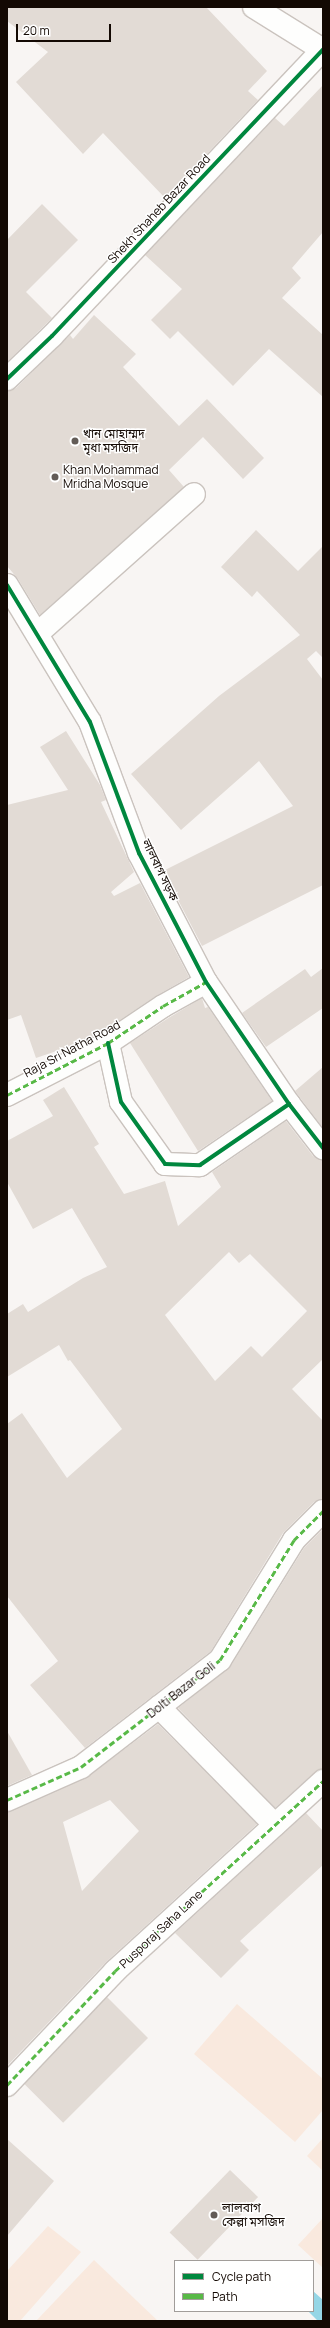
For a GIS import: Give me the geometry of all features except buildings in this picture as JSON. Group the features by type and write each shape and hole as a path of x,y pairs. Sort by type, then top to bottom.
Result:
{"street":[{"path":"254,7 323,49"},
{"name":"Shekh Shaheb Bazar Road","path":"7,379 69,319 323,49"},
{"path":"37,634 194,494"},
{"name":"লালবাগ সড়ক","path":"7,585 90,722 140,854 206,982 289,1104 323,1148"},
{"name":"Raja Sri Natha Road","path":"7,1095 108,1043 163,1006 206,982"},
{"path":"108,1043 121,1102 165,1164 200,1165 289,1104"},
{"name":"Dolti Bazar Goli","path":"7,1800 82,1767 220,1660 294,1540 323,1511"},
{"path":"159,1707 275,1825"},
{"name":"Pusporaj Saha Lane","path":"7,2085 115,1971 323,1781"}],"shaded area":[{"path":"237,2004 323,2079 323,2110 295,2142 194,2054"},
{"path":"323,2138 323,2171 307,2156"},
{"path":"323,2218 323,2268 298,2245"},
{"path":"48,2226 81,2252 20,2321 7,2321 7,2271"},
{"path":"94,2260 158,2321 36,2321"}],"water":[{"path":"314,2292 323,2300 323,2321 318,2321 309,2312 314,2312"}],"marked path":[{"path":"7,1095 108,1043 163,1006 206,982"},
{"path":"7,1800 81,1767 220,1660 294,1540 323,1511"},
{"path":"7,2085 115,1971 323,1781"}],"cycle path":[{"path":"7,379 52,336 323,49"},
{"path":"7,585 90,722 139,853 206,982 289,1104 323,1148"},
{"path":"108,1043 121,1102 165,1164 200,1165 289,1104"}],"place":[{"name":"খান মোহাম্মদ মৃধা মসজিদ","path":"75,441"},
{"name":"Khan Mohammad Mridha Mosque","path":"55,477"},
{"name":"লালবাগ কেল্লা মসজিদ","path":"214,2215"}]}
